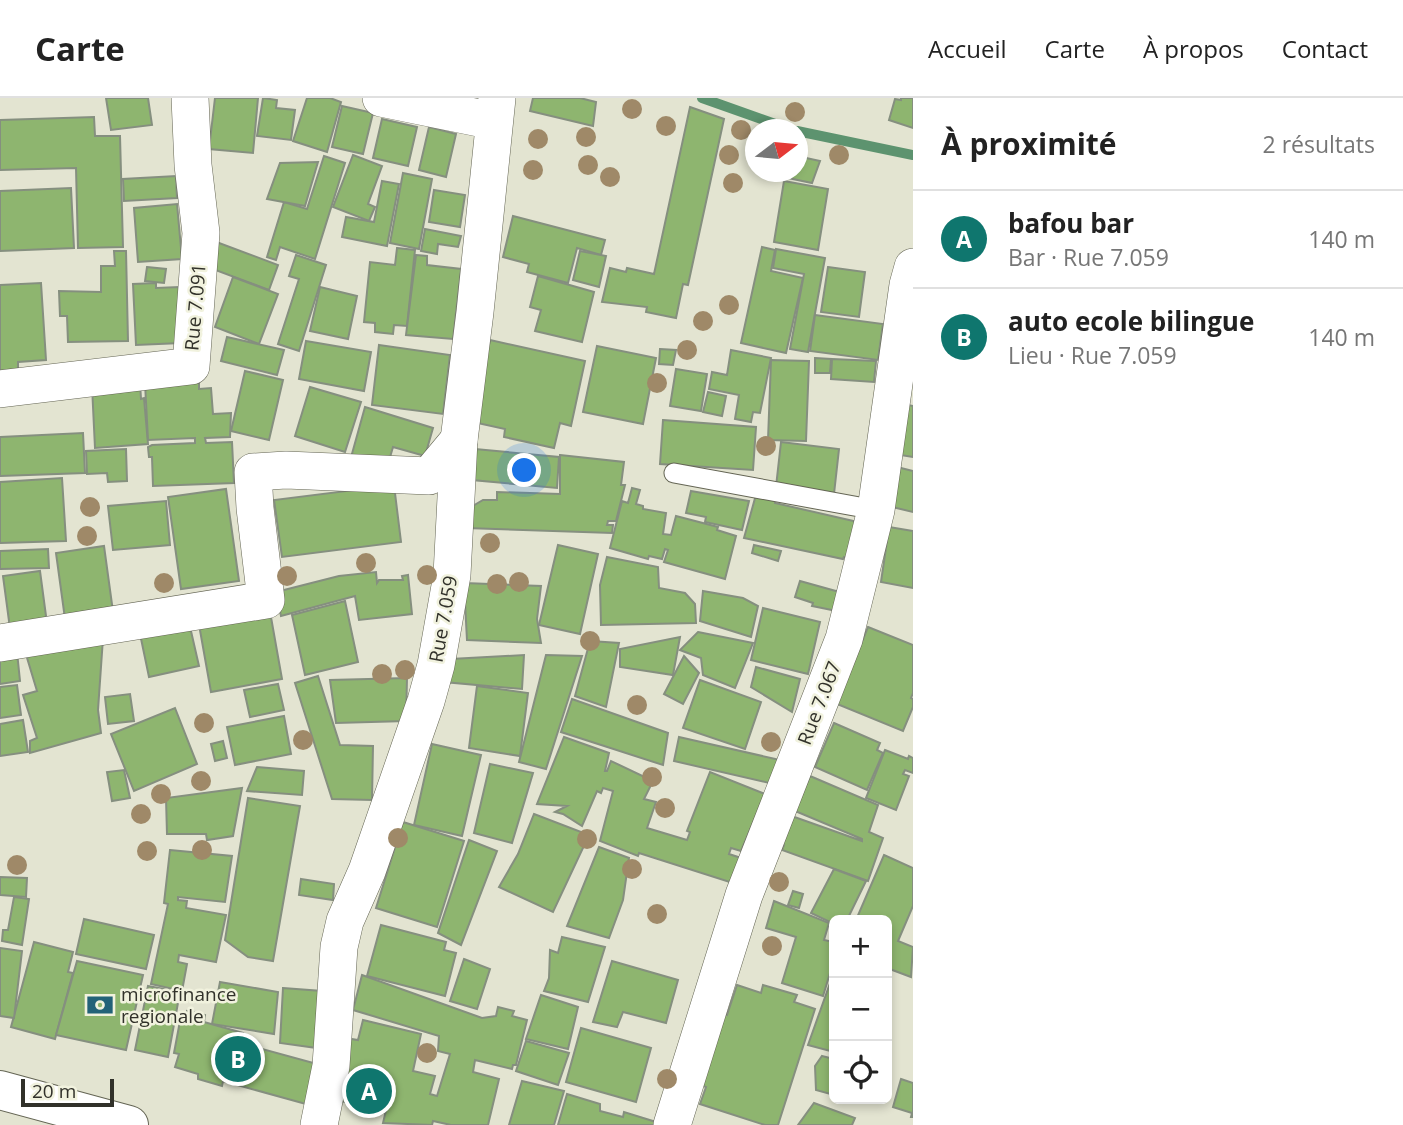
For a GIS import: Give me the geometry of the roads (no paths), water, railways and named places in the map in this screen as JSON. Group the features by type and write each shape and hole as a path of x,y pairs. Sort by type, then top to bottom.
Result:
{"main road":[{"path":"0,1090 129,1125"}],"street":[{"name":"Rue 7.091","path":"0,389 191,366 201,233 193,165 190,98"},
{"path":"381,98 496,109"},
{"name":"Rue 7.059","path":"319,1125 331,1066 339,947 345,921 367,871 426,701 436,665 452,575 459,440 496,109"},
{"name":"Rue 7.067","path":"671,1125 744,895 844,639 876,510 908,285 913,267"},
{"path":"0,643 266,600 253,472 286,470 429,476 459,440"}],"lane":[{"path":"674,473 876,510"}],"waterway":[{"path":"702,98 761,119"},
{"path":"808,133 913,155"}],"place":[{"name":"microfinance regionale","path":"100,1005"},
{"name":"auto ecole bilingue","path":"238,1059"},
{"name":"bafou bar","path":"369,1091"}]}
